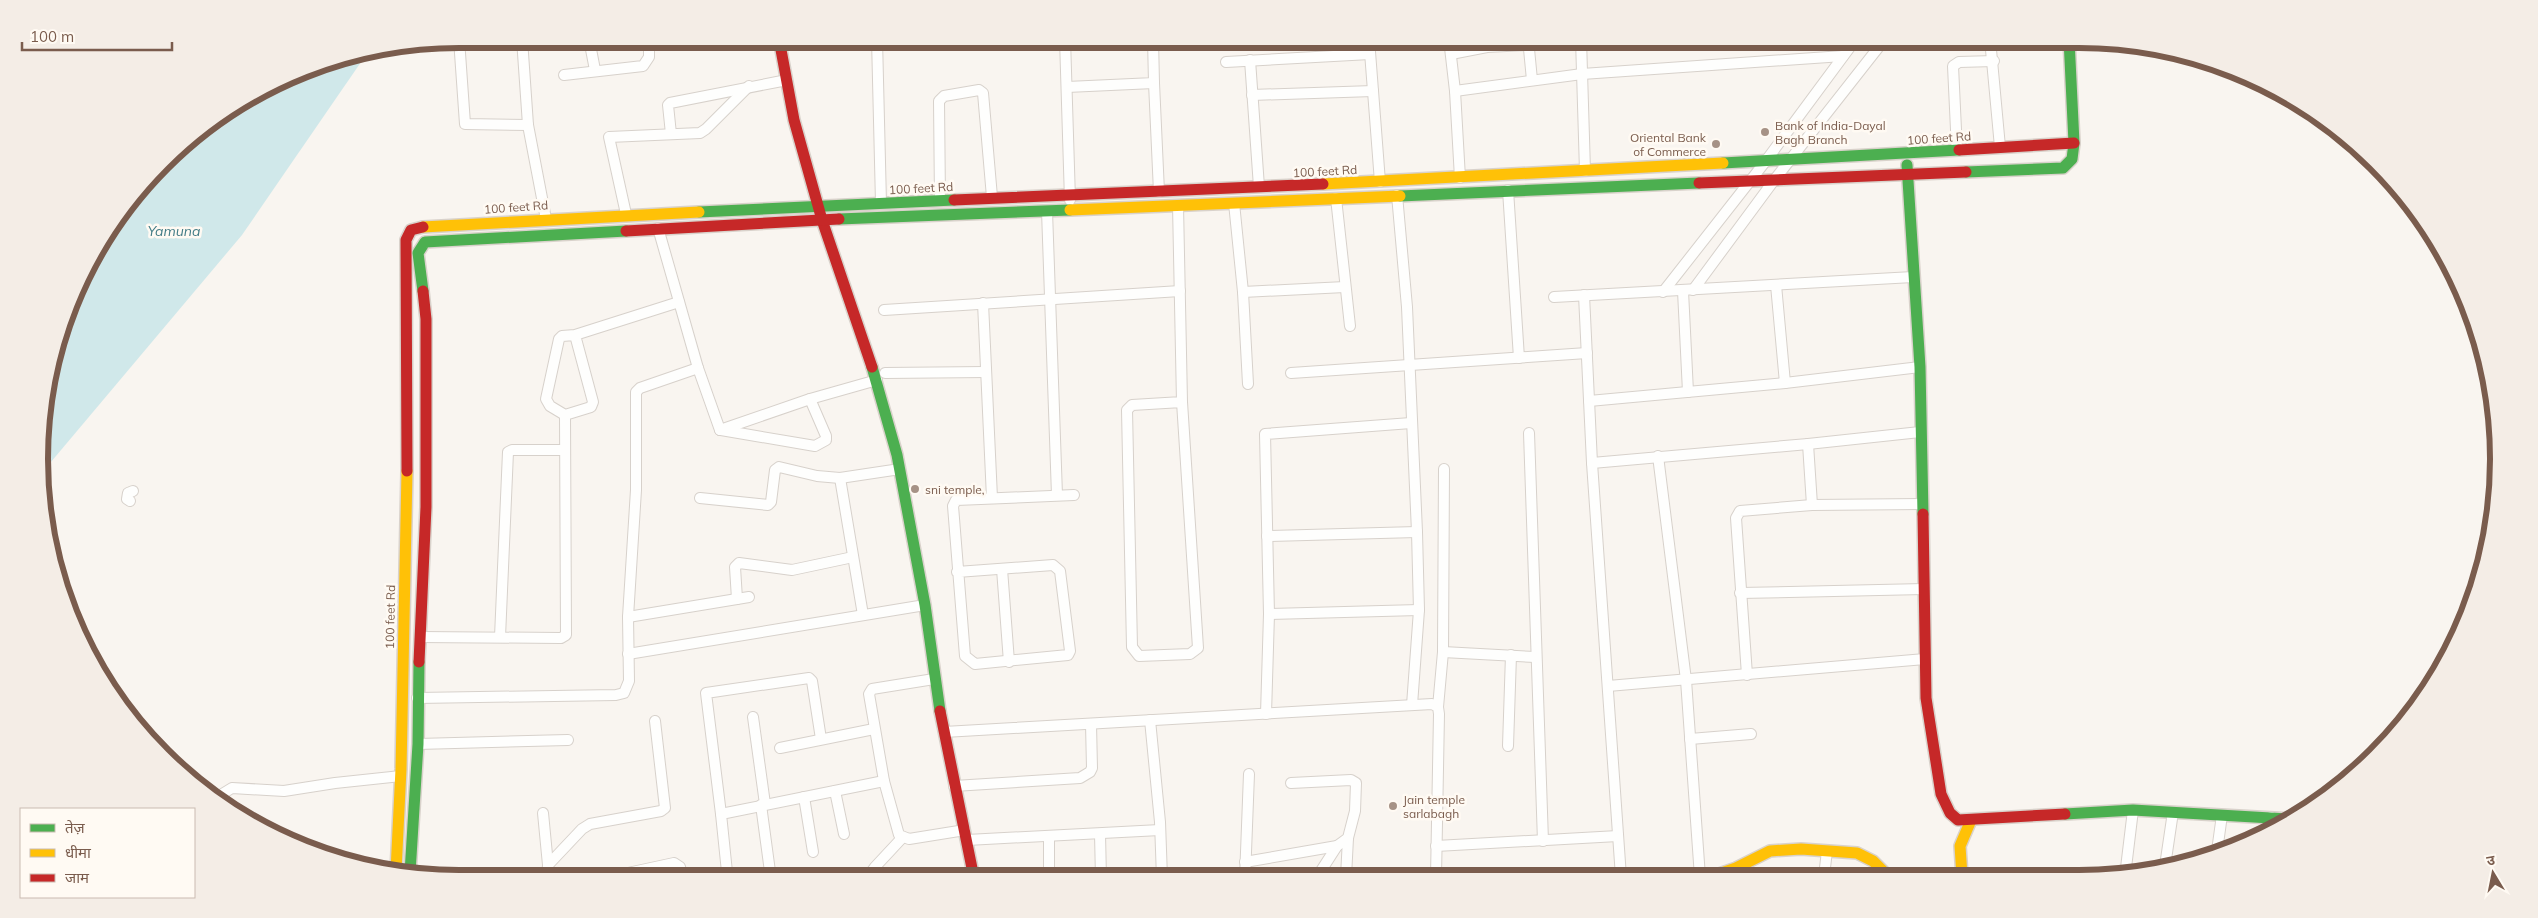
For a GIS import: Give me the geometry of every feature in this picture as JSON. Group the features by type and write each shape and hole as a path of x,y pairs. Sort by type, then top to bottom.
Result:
{"main road":[{"path":"781,48 794,120 822,220 881,377 925,605 934,679 954,786 973,870"},
{"path":"411,868 414,837 418,744 417,698 426,507 426,319 418,253 422,244 437,240 822,220 2063,168 2072,159 2074,143 2069,48"},
{"name":"100 feet Rd","path":"392,865 401,776 409,336 406,240 411,230 418,227 626,214 1380,182 1791,161 2074,143"},
{"path":"1906,154 1912,277 1920,367 1925,659 1930,733 1941,794 1946,808 1958,820 2133,810 2280,818"},
{"path":"1962,870 1960,846 1971,820"},
{"path":"1740,870 1770,851 1801,849 1857,853 1866,856 1881,870"}],"street":[{"path":"460,48 465,124 528,125"},
{"path":"523,48 528,125 546,219"},
{"path":"591,48 595,70"},
{"path":"564,75 643,66 649,57 649,48"},
{"path":"877,48 881,203"},
{"path":"1065,48 1070,210"},
{"path":"1153,48 1159,192"},
{"path":"1370,48 1380,182"},
{"path":"1450,48 1455,91 1460,178"},
{"path":"1450,54 1482,48"},
{"path":"1528,48 1532,80"},
{"path":"1581,48 1585,171"},
{"path":"1663,292 1765,162 1849,48"},
{"path":"1688,392 1688,291 1877,48"},
{"path":"1992,48 2000,147"},
{"path":"1226,62 1370,54"},
{"path":"1455,91 1582,74 1843,56"},
{"path":"1250,60 1259,187"},
{"path":"1957,151 1953,66 1959,62 1994,61"},
{"path":"671,134 668,104 749,86 787,80"},
{"path":"1067,87 1154,83"},
{"path":"626,214 609,137 700,133 749,86"},
{"path":"940,201 939,101 944,96 979,90 984,92 992,197"},
{"path":"1252,96 1373,91"},
{"path":"1508,190 1519,358"},
{"path":"1396,195 1407,307 1417,532 1419,610 1412,706"},
{"path":"1336,198 1350,326"},
{"path":"1234,203 1243,292 1248,384"},
{"path":"1178,205 1182,402 1198,648 1190,654 1139,656 1132,647 1127,410 1132,405 1182,402"},
{"path":"1047,211 1057,495"},
{"path":"658,228 698,368 720,430"},
{"path":"1554,297 1912,277"},
{"path":"1776,285 1785,384"},
{"path":"1243,292 1345,287"},
{"path":"884,310 1180,291"},
{"path":"1584,295 1588,400 1620,870"},
{"path":"575,336 593,402 591,407 565,415 550,406 546,399 559,339 562,336 575,336 679,302"},
{"path":"983,303 992,498"},
{"path":"1291,373 1586,353"},
{"path":"1588,400 1785,384 1920,367"},
{"path":"417,698 616,695 624,693 628,687 628,617 636,490 637,390 698,368"},
{"path":"720,430 810,398 881,377 986,372"},
{"path":"720,430 815,446 826,440 826,436 810,398"},
{"path":"420,637 561,638 566,635 565,415"},
{"path":"1266,714 1269,614 1265,434 1411,423"},
{"path":"1592,463 1920,432"},
{"path":"1529,433 1535,656 1543,841"},
{"path":"1808,444 1812,505"},
{"path":"500,637 508,452 512,450 564,450"},
{"path":"1658,456 1686,680 1700,870"},
{"path":"700,498 768,505 771,502 775,470 778,467 818,476 840,478 900,469"},
{"path":"1436,870 1438,707 1443,652 1444,468"},
{"path":"840,478 863,615"},
{"path":"130,501 127,499 128,493 133,490"},
{"path":"956,572 1053,565 1057,567 1060,571 1070,651 1063,657 975,664 965,656 956,572 953,502 1074,494"},
{"path":"1747,675 1740,593 1737,514 1744,509 1812,505 1922,504"},
{"path":"1267,536 1417,532"},
{"path":"737,599 735,567 739,563 792,570 853,557"},
{"path":"1002,569 1009,662"},
{"path":"1740,593 1924,589"},
{"path":"628,617 750,597"},
{"path":"628,654 925,605"},
{"path":"1269,614 1419,610"},
{"path":"1443,652 1535,656"},
{"path":"1508,746 1511,655"},
{"path":"1608,686 1925,659"},
{"path":"727,870 706,693 809,678 812,681 821,739"},
{"path":"934,679 872,689 869,700 884,781 899,835 902,838 908,840 966,835 1049,837 1160,830"},
{"path":"944,732 1432,704 1438,707"},
{"path":"753,717 770,870"},
{"path":"1150,720 1162,870"},
{"path":"548,865 582,829 590,824 661,811 666,808 655,721"},
{"path":"954,786 1080,778 1090,772 1092,768 1091,724"},
{"path":"780,748 874,729"},
{"path":"1690,738 1751,734"},
{"path":"418,744 568,740"},
{"path":"1245,870 1248,774"},
{"path":"221,795 232,788 284,791 401,776"},
{"path":"1291,783 1351,780 1355,782 1356,811 1348,838 1346,870"},
{"path":"721,814 884,781"},
{"path":"835,791 844,834"},
{"path":"804,797 813,852"},
{"path":"2126,868 2133,810"},
{"path":"2165,862 2173,812"},
{"path":"543,813 548,870"},
{"path":"2218,846 2222,815"},
{"path":"2270,823 2271,817"},
{"path":"1100,834 1101,870"},
{"path":"1436,846 1618,836"},
{"path":"1049,837 1049,870"},
{"path":"873,870 902,838"},
{"path":"1322,870 1337,846 1348,838"},
{"path":"1245,862 1337,846"},
{"path":"1825,870 1827,851"},
{"path":"642,870 674,863 680,867 681,870"}],"water":[{"name":"Yamuna","path":"363,59 242,235 48,465 48,432 51,405 55,379 69,327 90,277 117,230 133,208 168,168 208,133 230,117 277,90 302,79 327,69"}],"traffic: fast":[{"path":"1966,172 2063,168 2072,159 2074,143 2069,48"},
{"path":"1723,163 1959,150"},
{"path":"1907,165 1920,367 1923,514"},
{"path":"1400,196 1699,183"},
{"path":"699,212 954,200"},
{"path":"839,219 1070,210"},
{"path":"423,291 418,253 425,242 626,231"},
{"path":"872,367 897,455 925,605 940,711"},
{"path":"410,868 418,744 419,662"},
{"path":"2065,814 2133,810 2279,818"}],"traffic: slow":[{"path":"1323,184 1723,163"},
{"path":"1070,210 1400,196"},
{"path":"423,227 699,212"},
{"path":"396,866 401,769 407,471"},
{"path":"1962,870 1960,846 1971,820"},
{"path":"1730,870 1770,851 1801,849 1857,853 1873,861 1882,870"}],"traffic: jam":[{"path":"781,48 794,120 822,220 872,367"},
{"path":"1959,150 2074,143"},
{"path":"1699,183 1966,172"},
{"path":"954,200 1323,184"},
{"path":"626,231 839,219"},
{"path":"407,471 406,240 411,230 423,227"},
{"path":"419,662 426,507 426,319 423,291"},
{"path":"1923,514 1926,698 1941,794 1950,813 1958,820 2065,814"},
{"path":"940,711 972,870"}],"place":[{"name":"Bank of India-Dayal Bagh Branch","path":"1765,132"},
{"name":"Oriental Bank of Commerce","path":"1716,144"},
{"name":"sni temple,","path":"915,489"},
{"name":"Jain temple sarlabagh","path":"1393,806"}]}
